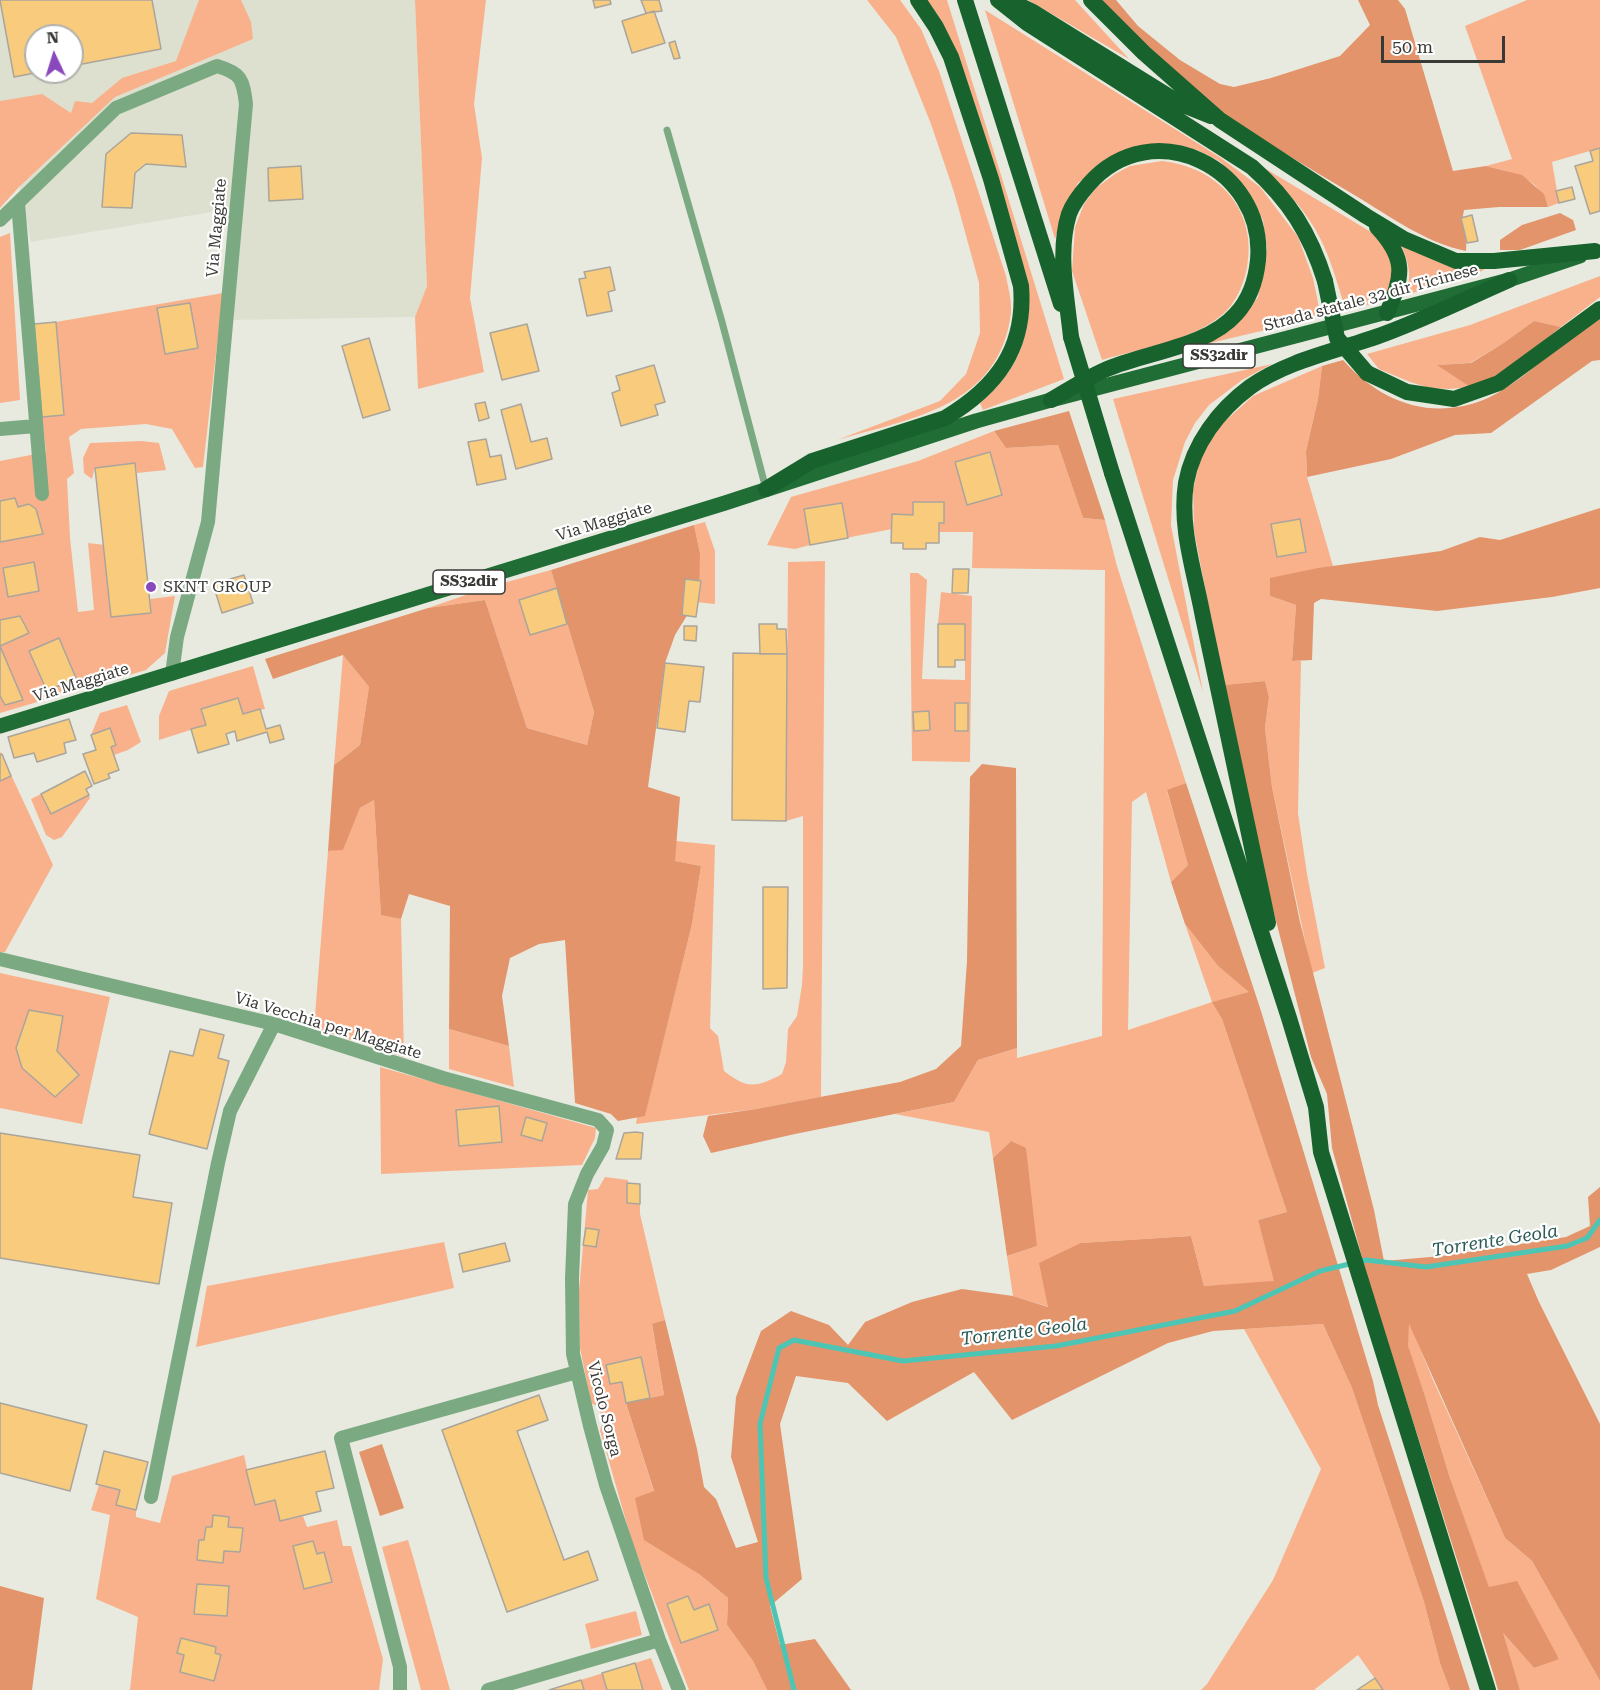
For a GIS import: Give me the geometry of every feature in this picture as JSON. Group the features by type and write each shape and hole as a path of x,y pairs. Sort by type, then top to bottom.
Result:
{"highway":[{"path":"766,489 812,461 945,418 989,385 1008,357 1021,327 1023,304 1021,286 992,179 951,57 936,27 918,0"},
{"path":"965,0 1112,473 1289,1018 1316,1107 1321,1152 1488,1690"},
{"path":"998,0 1027,23 1252,167 1269,183 1291,208 1306,231 1325,281 1337,338 1366,373 1407,392 1454,399 1499,383 1600,309"},
{"path":"1008,0 1033,12 1181,104 1220,120"},
{"path":"1091,0 1144,53 1220,120 1366,216 1404,238 1456,261 1494,261 1598,250"},
{"path":"1051,400 1107,369 1206,335 1237,314 1250,294 1255,281 1259,237 1253,213 1244,196 1228,178 1198,159 1182,153 1163,152 1144,153 1126,158 1110,166 1096,177 1080,194 1070,213 1064,238 1071,337"},
{"path":"1366,216 1394,247 1400,262 1397,289 1387,313"},
{"path":"1289,1018 1215,680 1184,525 1186,481 1201,440 1214,421 1233,401 1264,378 1385,333 1509,280"}],"main road":[{"name":"Strada statale 32 dir Ticinese","path":"976,422 1051,400 1509,280 1598,250"},
{"name":"Via Maggiate","path":"0,726 976,422"}],"street":[{"name":"Via Maggiate","path":"0,220 116,108 217,66 232,70 243,82 245,115 208,522 177,637 172,674"},
{"path":"18,203 42,494"},
{"path":"0,429 36,426"},
{"name":"Via Vecchia per Maggiate","path":"0,958 274,1024 443,1078 598,1120 607,1130"},
{"path":"151,1497 230,1111 274,1024"},
{"name":"Vicolo Sorga","path":"607,1130 603,1146 587,1174 575,1204 572,1279 573,1354 606,1485 659,1640 679,1690"},
{"path":"400,1690 400,1667 341,1438 577,1372"},
{"path":"488,1690 659,1640"}],"lane":[{"path":"667,130 722,322 766,489"}],"shaded area":[{"path":"0,0 415,0 427,286 415,317 230,320 230,209 31,242 19,187 12,100 0,101"},
{"path":"199,0 241,0 251,22 253,39 115,97 19,187 0,208 0,101 42,94 71,113 75,101 92,103 122,78 176,61"},
{"path":"415,0 486,0 474,104 482,158 470,298 484,372 418,389 415,317 427,286"},
{"path":"867,0 900,0 921,29 939,71 1006,276 1011,313 1003,345 989,369 970,389 948,404 922,415 837,440 940,401 966,374 980,333 979,283 954,192 931,124 896,37"},
{"path":"924,0 947,0 1064,379 983,410 980,403 1004,378 1018,355 1026,329 1029,295"},
{"path":"1028,0 1075,0 1129,59"},
{"path":"1100,0 1116,0 1138,26 1180,60 1220,84 1234,87 1340,56 1370,25 1358,0 1398,0 1405,9 1453,171 1486,166 1522,175 1544,194 1548,207 1464,210 1466,251 1423,236 1285,154 1217,109 1170,71"},
{"path":"1527,0 1600,0 1600,148 1552,162 1559,203 1548,207 1544,197 1532,183 1516,174 1486,166 1512,159 1465,26"},
{"path":"985,10 1221,158 1260,187 1298,237 1313,278 1321,317 1206,344 1245,314 1258,297 1267,248 1263,220 1251,198 1232,173 1219,161 1197,150 1174,145 1095,169 1078,183 1067,203 1055,239"},
{"path":"1162,161 1200,172 1230,195 1240,210 1246,228 1249,247 1245,275 1241,288 1231,305 1209,324 1180,338 1102,360 1072,271 1075,227 1084,204 1096,188 1130,166"},
{"path":"1256,163 1376,235 1389,252 1394,279 1384,301 1346,310 1328,257 1315,229 1293,198"},
{"path":"1560,213 1573,220 1576,230 1520,250 1500,250 1500,240 1522,225"},
{"path":"10,233 20,400 0,403 0,237"},
{"path":"1400,242 1413,251 1449,266 1485,269 1403,296 1409,282 1409,275"},
{"path":"1600,276 1600,297 1561,327 1534,321 1470,363 1438,365 1470,387 1430,388 1410,382 1379,369 1367,354 1470,325"},
{"path":"223,293 203,467 195,468 172,429 146,424 81,429 69,437 74,473 67,479 70,538 78,612 94,610 88,543 105,545 111,617 151,613 150,599 175,596 165,653 146,670 0,713 0,461 46,452 42,417 56,322"},
{"path":"1600,317 1600,360 1592,361 1491,433 1455,435 1391,459 1307,477 1306,451 1318,399 1322,366 1343,360 1374,387 1409,404 1428,408 1468,405 1506,388"},
{"path":"1534,321 1561,327 1502,374 1470,387 1437,365 1471,363"},
{"path":"1272,364 1242,380 1209,405 1195,423 1185,442 1173,480 1171,525 1203,692 1113,399"},
{"path":"1322,366 1318,399 1306,451 1307,477 1333,566 1270,579 1270,596 1296,605 1292,661 1301,661 1298,813 1325,968 1312,973 1272,787 1265,728 1269,697 1265,681 1224,685 1194,531 1193,490 1202,451 1223,423 1253,396"},
{"path":"1069,411 1105,520 1083,518 1058,445 1006,448 994,431"},
{"path":"994,431 1006,448 1058,445 1083,518 1105,520 1117,566 1186,783 1167,791 1188,865 1171,882 1146,792 1132,802 1128,1030 1212,1002 1185,924 1218,966 1250,992 1213,1002 1222,1019 1287,1212 1258,1220 1275,1282 1204,1286 1191,1236 1081,1243 1049,1307 1013,1296 1007,1256 1037,1246 1011,1141 993,1158 989,1132 895,1114 954,1102 978,1060 1017,1048 1017,1058 1102,1036 1105,570 972,568 973,532 939,532 939,523 944,523 944,502 913,502 913,515 892,514 892,529 795,549 767,545 791,497 918,461"},
{"path":"142,441 159,443 166,470 137,473 135,463 95,468 92,479 84,473 83,458 90,443"},
{"path":"1600,508 1600,588 1552,597 1437,611 1321,599 1314,603 1312,660 1292,661 1296,605 1270,596 1270,578 1318,568 1441,551 1480,537 1500,540"},
{"path":"705,522 715,551 715,604 695,602 700,553 694,525"},
{"path":"694,525 700,553 699,596 675,635 665,663 648,787 680,797 675,861 701,866 692,924 645,1116 618,1121 611,1114 575,1103 565,940 539,944 510,958 502,996 509,1046 449,1029 450,906 409,894 401,919 381,915 374,800 360,808 343,850 328,851 334,765 360,745 369,687 343,655 273,679 265,659 428,608 485,600 527,728 587,745 594,712 551,570"},
{"path":"825,561 821,1097 756,1109 636,1124 637,1117 645,1115 692,924 701,866 674,861 676,841 715,845 710,1028 718,1036 724,1071 746,1084 758,1084 782,1074 786,1062 788,1029 797,1016 803,966 803,816 786,821 788,562"},
{"path":"551,570 594,712 587,745 527,728 485,600 428,608 492,586"},
{"path":"910,573 918,573 927,580 922,679 965,680 965,624 938,624 941,592 972,596 970,762 912,761"},
{"path":"343,655 369,687 360,745 334,765"},
{"path":"253,666 265,709 243,714 237,698 201,709 206,725 159,740 159,716 169,691"},
{"path":"1265,681 1269,697 1265,728 1272,787 1300,922 1374,1210 1384,1261 1442,1256 1566,1237 1590,1226 1588,1197 1600,1187 1600,1247 1551,1270 1527,1274 1600,1424 1600,1681 1532,1561 1505,1538 1409,1324 1408,1346 1450,1478 1489,1587 1517,1581 1559,1659 1534,1668 1503,1633 1520,1690 1498,1690 1370,1286 1332,1148 1327,1094 1311,1057 1266,882 1224,685"},
{"path":"127,705 141,742 114,755 111,747 116,745 110,729 91,735 100,713"},
{"path":"0,751 53,865 5,952 0,952"},
{"path":"982,764 1016,768 1017,1048 978,1060 954,1102 711,1153 703,1136 708,1116 900,1082 936,1069 961,1046 967,961 970,777"},
{"path":"1186,783 1261,1011 1373,1381 1378,1405 1470,1690 1450,1690 1440,1663 1424,1602 1352,1388 1323,1324 1213,1331 1168,1343 1012,1420 974,1372 887,1421 848,1383 796,1376 780,1424 802,1579 770,1606 780,1645 815,1639 851,1690 767,1690 753,1661 727,1625 728,1598 699,1574 644,1540 635,1498 654,1491 626,1403 664,1395 652,1324 665,1320 697,1449 704,1487 716,1499 736,1548 758,1542 731,1457 736,1397 761,1331 791,1311 829,1325 848,1345 865,1322 912,1302 962,1289 1013,1296 1048,1307 1039,1263 1081,1243 1191,1236 1204,1286 1274,1281 1258,1220 1287,1212 1222,1019 1212,1002 1249,992 1218,966 1185,924 1171,882 1188,865 1167,790"},
{"path":"41,794 52,814 89,795 90,798 62,837 54,840 46,835 31,799"},
{"path":"374,800 381,914 401,919 404,1057 314,1028 328,851 343,849 360,808"},
{"path":"0,973 110,997 82,1124 0,1108"},
{"path":"449,1029 509,1046 514,1087 449,1069"},
{"path":"380,1067 596,1128 595,1138 582,1165 381,1174"},
{"path":"1011,1141 1026,1148 1037,1246 1007,1256 993,1158"},
{"path":"605,1177 628,1180 627,1203 640,1204 640,1214 665,1320 652,1325 664,1395 626,1403 654,1492 699,1574 728,1598 727,1625 753,1661 767,1690 689,1690 632,1542 600,1430 603,1423 599,1407 591,1403 580,1348 579,1291 588,1190 598,1189"},
{"path":"444,1242 454,1288 196,1347 207,1286"},
{"path":"1409,1322 1505,1538 1532,1561 1600,1681 1600,1690 1520,1690 1502,1632 1534,1668 1559,1658 1489,1588 1407,1346"},
{"path":"1323,1324 1352,1388 1424,1602 1440,1663 1450,1690 1383,1690 1358,1655 1314,1690 1201,1690 1273,1580 1321,1469 1244,1329"},
{"path":"382,1444 404,1508 380,1516 359,1452"},
{"path":"244,1455 255,1505 275,1500 280,1521 303,1516 307,1527 337,1520 343,1546 351,1546 383,1659 379,1690 130,1690 138,1617 96,1599 110,1515 91,1510 99,1485 120,1490 117,1505 136,1510 136,1517 160,1523 172,1476"},
{"path":"408,1540 450,1690 421,1690 382,1547"},
{"path":"0,1586 44,1598 32,1690 0,1690"},
{"path":"636,1611 642,1635 591,1649 585,1624"},
{"path":"651,1658 663,1690 549,1690"}],"building":[{"path":"0,0 152,0 161,49 84,64 84,24 24,24 24,75 14,77"},
{"path":"593,0 610,0 611,4 595,8"},
{"path":"641,0 659,0 662,11 646,13"},
{"path":"654,11 665,43 632,53 622,21"},
{"path":"675,41 680,58 674,59 669,43"},
{"path":"131,133 182,135 186,167 146,164 135,173 132,208 102,207 106,154"},
{"path":"1600,148 1600,211 1590,214 1575,166 1593,161 1590,151"},
{"path":"301,166 303,199 269,201 268,168"},
{"path":"1572,187 1575,199 1559,203 1556,191"},
{"path":"1472,215 1478,241 1467,243 1461,218"},
{"path":"610,267 615,290 608,292 612,311 587,316 579,279 586,278 584,272"},
{"path":"190,303 198,348 165,354 157,308"},
{"path":"56,322 64,415 42,417 34,324"},
{"path":"527,324 539,371 502,380 490,333"},
{"path":"369,338 390,410 363,418 342,346"},
{"path":"654,365 665,402 655,405 658,415 621,426 612,393 620,390 616,376"},
{"path":"485,402 489,418 479,421 475,404"},
{"path":"521,404 531,442 547,438 552,459 516,469 501,410"},
{"path":"486,439 490,457 501,455 506,479 477,485 468,442"},
{"path":"990,452 1002,495 967,505 955,462"},
{"path":"135,463 151,613 111,617 95,468"},
{"path":"15,498 18,507 29,504 36,509 43,534 0,542 0,501"},
{"path":"913,502 944,502 944,523 939,523 939,543 926,543 926,549 903,549 903,543 891,543 892,514 913,515"},
{"path":"842,503 848,538 810,545 804,509"},
{"path":"1300,519 1306,552 1277,557 1271,524"},
{"path":"34,562 39,591 8,597 3,568"},
{"path":"953,569 969,569 968,593 952,593"},
{"path":"244,575 253,603 222,613 213,584"},
{"path":"685,579 701,581 696,617 682,615"},
{"path":"557,588 567,624 530,635 519,600"},
{"path":"20,616 29,633 0,646 0,620"},
{"path":"759,624 777,624 777,629 786,629 787,654 760,654"},
{"path":"938,624 965,624 965,660 955,660 955,667 938,667"},
{"path":"684,626 697,626 696,641 684,640"},
{"path":"59,638 76,678 47,691 29,651"},
{"path":"0,646 23,700 5,705 0,696"},
{"path":"733,653 787,654 786,821 732,820"},
{"path":"665,663 704,667 700,702 689,701 685,732 657,728"},
{"path":"238,698 243,714 260,709 266,729 280,725 284,739 270,743 267,732 237,741 235,731 226,734 229,744 198,753 191,729 206,725 201,709"},
{"path":"955,703 968,703 968,731 955,731"},
{"path":"929,711 930,730 914,731 913,712"},
{"path":"69,719 76,740 64,743 66,753 37,762 34,753 14,758 8,737"},
{"path":"110,728 116,745 111,747 119,770 108,774 110,778 94,784 83,754 96,750 91,735"},
{"path":"2,754 11,776 0,781 0,755"},
{"path":"85,771 92,786 86,789 89,795 51,814 41,794"},
{"path":"763,887 788,887 787,988 763,989"},
{"path":"29,1010 63,1016 57,1051 79,1075 55,1097 22,1068 16,1048"},
{"path":"200,1029 224,1035 218,1058 229,1061 207,1149 149,1134 170,1051 193,1056"},
{"path":"499,1106 502,1142 459,1146 456,1110"},
{"path":"526,1117 547,1123 542,1141 521,1135"},
{"path":"0,1133 140,1155 133,1197 172,1203 159,1284 0,1258"},
{"path":"624,1133 643,1133 641,1159 616,1159"},
{"path":"627,1183 640,1184 640,1204 627,1203"},
{"path":"586,1228 599,1230 596,1247 583,1245"},
{"path":"505,1243 510,1261 463,1272 459,1254"},
{"path":"641,1357 650,1398 626,1403 622,1382 610,1384 606,1365"},
{"path":"539,1395 548,1420 517,1431 564,1560 588,1551 598,1580 507,1612 442,1430"},
{"path":"0,1403 87,1425 70,1491 0,1473"},
{"path":"104,1451 148,1462 136,1510 116,1505 120,1490 96,1484"},
{"path":"325,1451 334,1488 316,1492 321,1511 280,1521 275,1500 255,1505 246,1470"},
{"path":"213,1515 229,1517 228,1527 243,1528 240,1552 224,1551 223,1563 197,1560 199,1540 204,1540 206,1527 212,1527"},
{"path":"313,1541 317,1554 324,1552 332,1582 304,1589 293,1546"},
{"path":"197,1584 229,1586 227,1616 194,1614"},
{"path":"688,1596 694,1610 709,1604 718,1630 681,1643 667,1604"},
{"path":"181,1638 216,1647 215,1653 221,1655 214,1681 180,1672 184,1655 177,1653"},
{"path":"635,1663 643,1690 607,1690 602,1673"},
{"path":"1375,1678 1383,1690 1357,1690"},
{"path":"581,1680 584,1690 549,1690"}],"waterway":[{"name":"Torrente Geola","path":"794,1690 766,1578 760,1424 779,1348 794,1340 903,1361 1056,1346 1235,1311 1320,1271 1366,1260 1426,1267 1567,1246 1587,1238 1600,1220"}],"place":[{"name":"SKNT GROUP","path":"151,587"}]}
